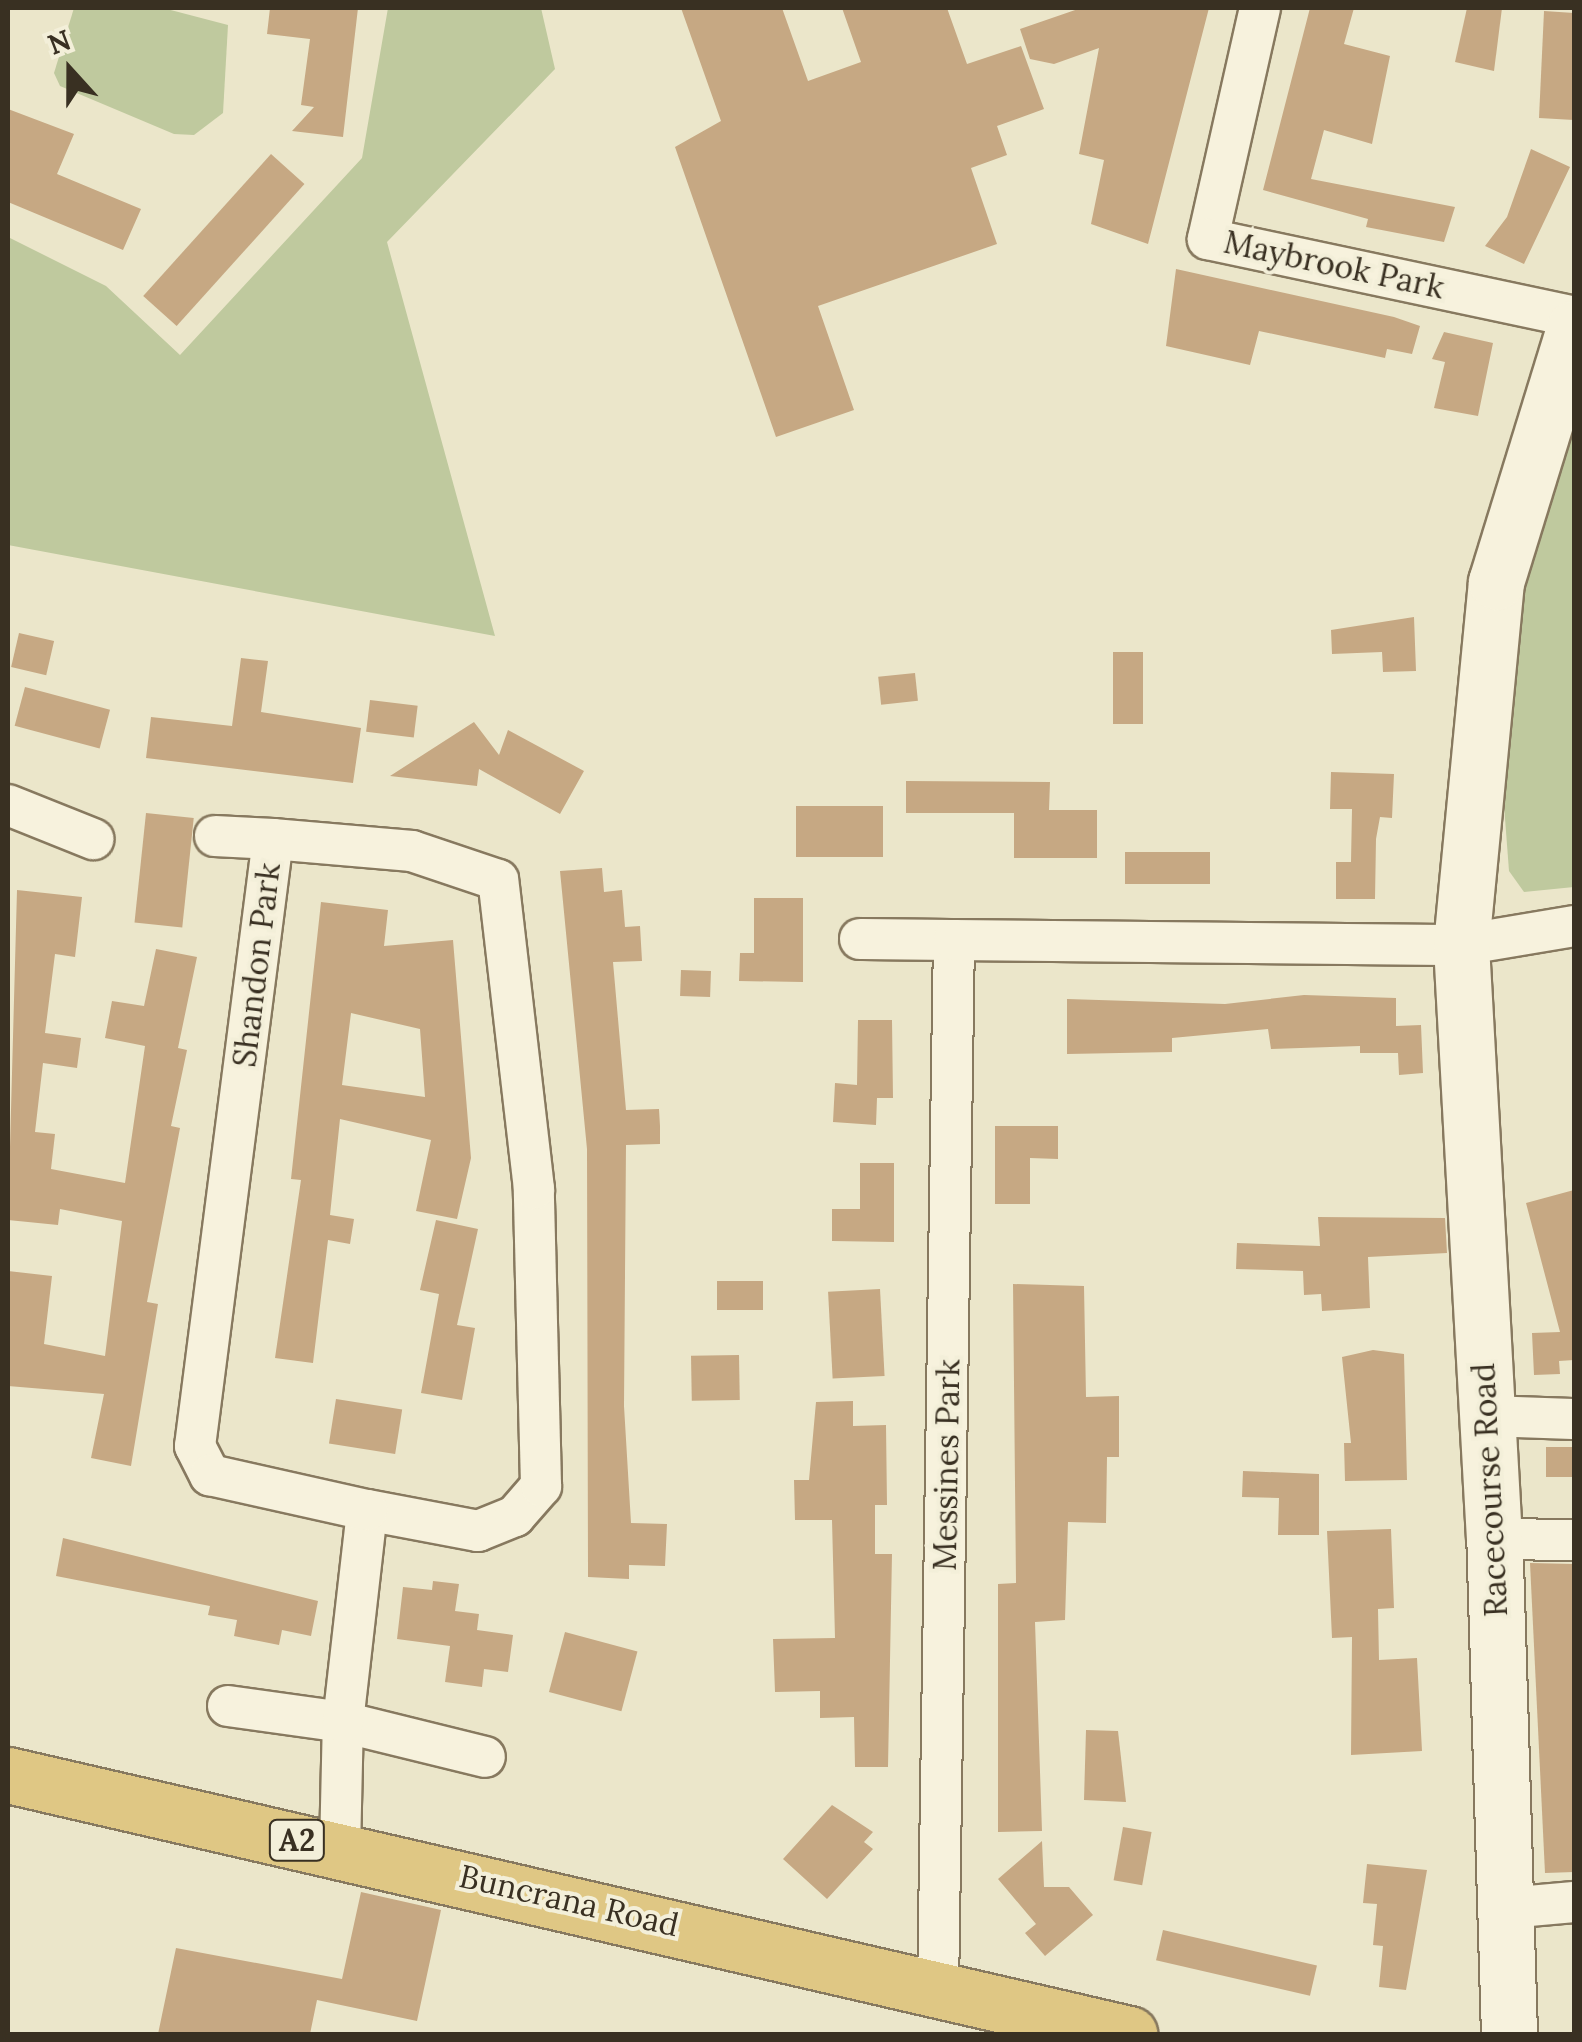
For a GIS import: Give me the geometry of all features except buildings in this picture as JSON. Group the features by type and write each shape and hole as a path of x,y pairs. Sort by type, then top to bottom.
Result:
{"highway":[{"name":"Buncrana Road","path":"8,1775 1129,2034"}],"main road":[{"name":"Racecourse Road","path":"1509,2034 1494,1539 1461,945 1496,582 1574,328"}],"street":[{"name":"Maybrook Park","path":"1260,8 1208,239 1574,317"},
{"path":"8,805 93,839"},
{"path":"215,836 273,839"},
{"name":"Shandon Park","path":"273,839 468,864 498,880 506,900 534,1189 541,1486 515,1516 478,1532 367,1510 210,1475 195,1446 273,839"},
{"path":"860,939 1461,945 1574,926"},
{"name":"Messines Park","path":"938,1991 954,940"},
{"path":"1486,1416 1574,1419"},
{"path":"340,1850 343,1722 367,1510"},
{"path":"1494,1539 1574,1540"},
{"path":"228,1706 343,1722 485,1758"},
{"path":"1507,1908 1574,1902"}],"green space":[{"path":"74,8 163,8 228,25 223,113 194,135 174,134 60,86 54,73"},
{"path":"388,8 541,8 555,69 387,242 495,636 8,545 8,237 106,286 180,355 362,158"},
{"path":"1574,406 1574,887 1524,892 1509,871 1504,805 1516,604"}]}
